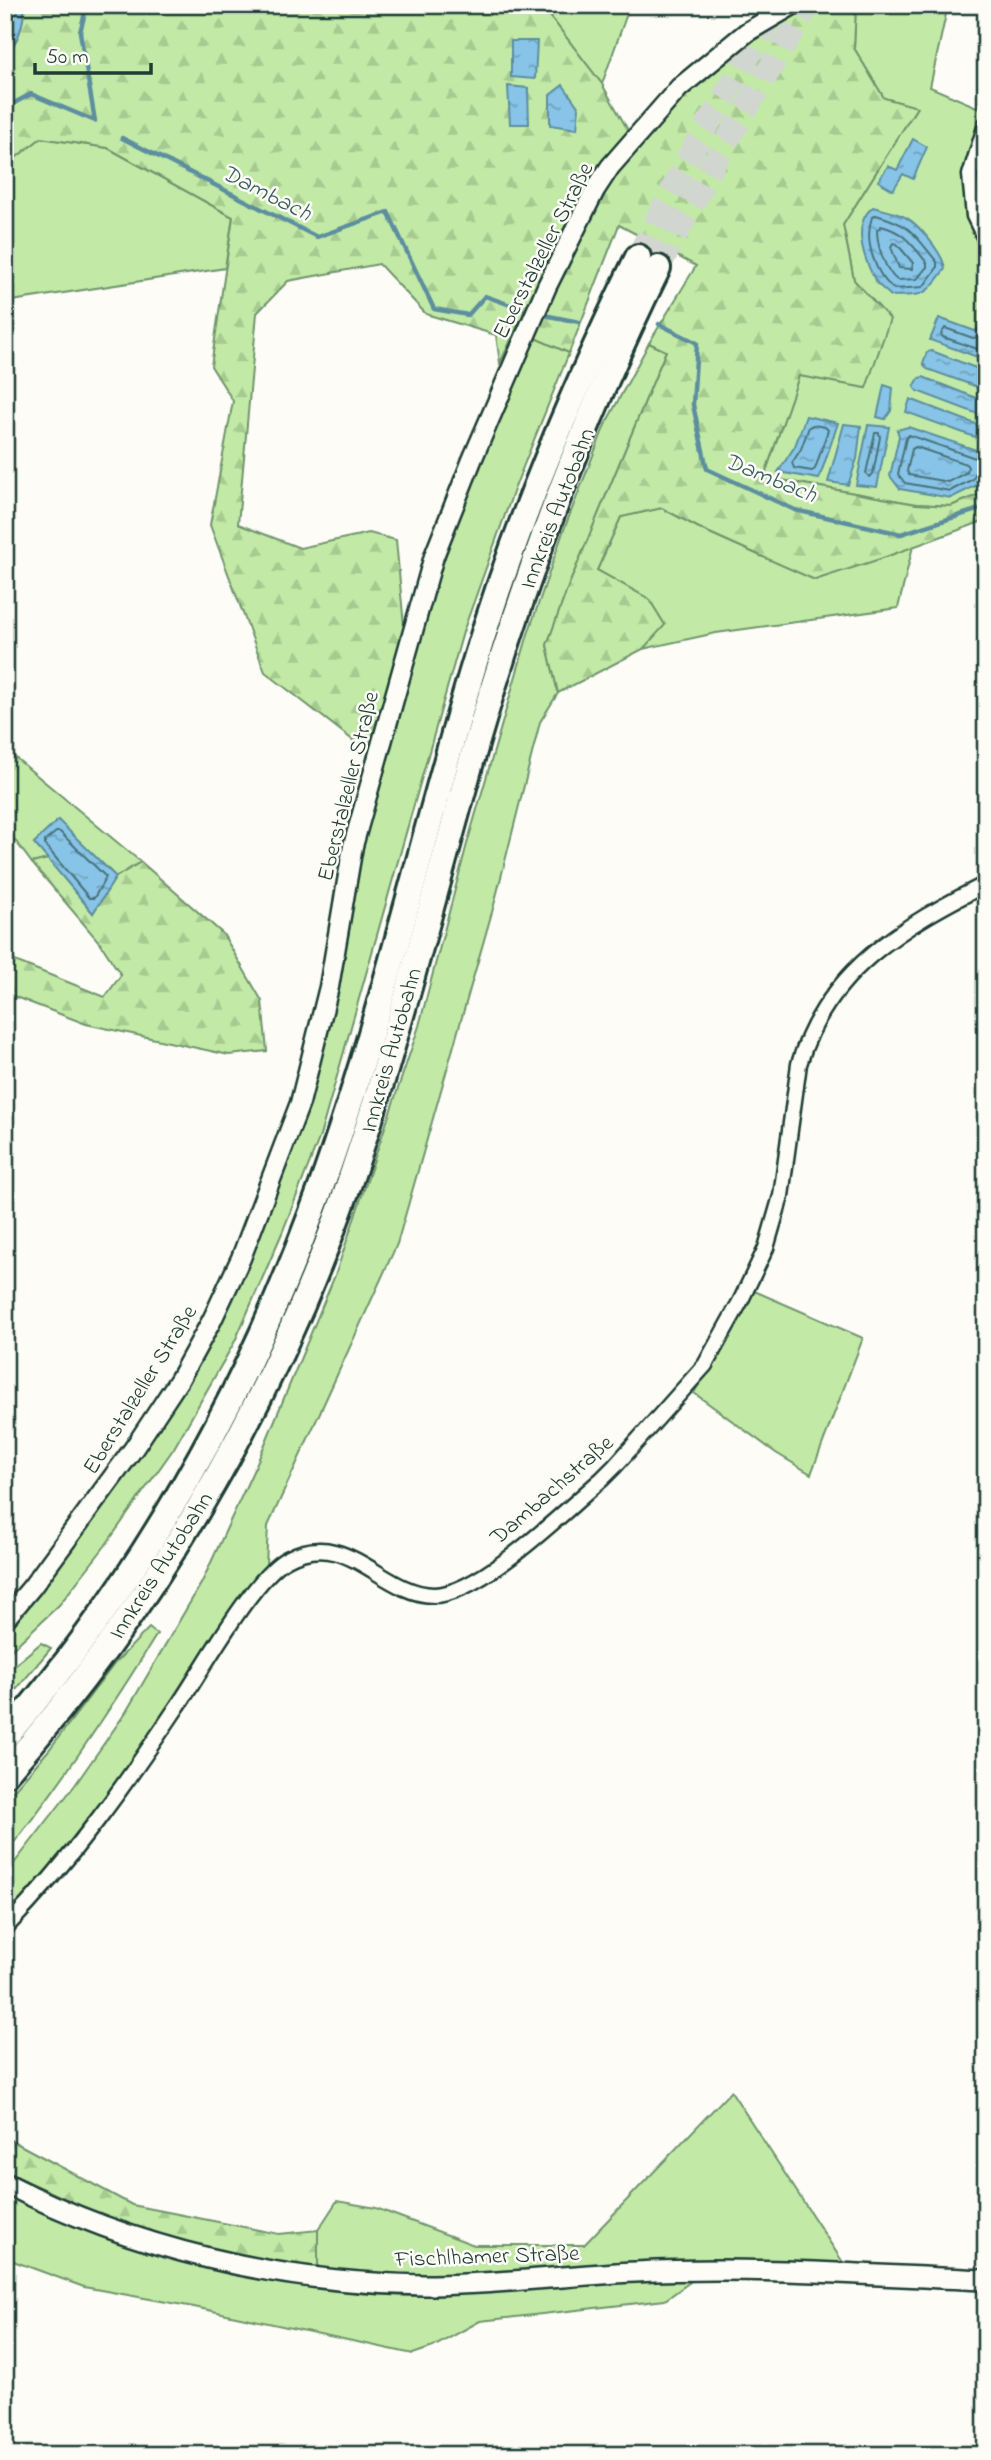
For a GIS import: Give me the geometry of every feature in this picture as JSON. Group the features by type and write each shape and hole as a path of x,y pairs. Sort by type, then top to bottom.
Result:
{"highway":[{"name":"Innkreis Autobahn","path":"5,1737 73,1653 118,1591 163,1520 224,1412 284,1283 342,1126 449,747 505,569 539,476 579,380 648,262 524,591 478,739 362,1145 338,1214 293,1326 239,1438 169,1558 82,1684 5,1774"}],"main road":[{"name":"Fischlhamer Straße","path":"5,2183 54,2206 137,2238 220,2261 312,2277 425,2284 636,2272 753,2271 986,2280"}],"street":[{"name":"Eberstalzeller Straße","path":"5,1619 40,1577 134,1448 179,1380 212,1320 241,1258 300,1103 329,987 353,846 434,556 547,286 594,190 610,167 679,88 747,32 793,5"},
{"path":"986,124 970,175 974,216 986,242"},
{"name":"Dambachstraße","path":"5,1928 54,1876 119,1791 243,1607 273,1568 298,1553 326,1550 358,1562 418,1592 434,1595 448,1593 479,1579 521,1548 602,1479 632,1448 692,1382 710,1357 766,1248 782,1196 799,1064 805,1043 824,1006 845,979 874,953 986,884"}],"green space":[{"path":"25,5 554,5 550,16 602,84 629,132 574,208 500,363 496,335 426,314 379,264 288,281 257,313 238,524 300,548 369,533 396,540 405,637 371,746 354,741 265,672 210,525 233,401 211,366 233,217 108,148 41,138 5,166 5,53 17,38"},
{"path":"554,5 630,5 602,84 550,16"},
{"path":"813,5 856,5 854,48 884,98 917,107 843,225 854,280 890,319 866,388 799,376 764,477 916,504 951,506 986,492 986,520 815,580 703,530 662,508 621,517 597,570 649,599 665,625 643,649 558,693 547,645 568,587 666,351 649,343 696,266 619,225 569,353 535,338 570,249 615,173 642,139 672,107 738,51"},
{"path":"856,5 948,5 930,87 986,111 986,149 976,178 981,215 986,225 986,492 951,506 916,504 764,477 799,375 854,280 843,225 917,107 884,98 854,48"},
{"path":"41,138 108,148 233,217 225,268 5,302 5,166"},
{"path":"535,338 569,353 515,487 463,632 320,1136 282,1233 235,1341 174,1448 105,1546 59,1605 5,1656 5,1627 59,1566 123,1479 182,1388 324,1042 349,931 361,845 384,749 434,589 475,472"},
{"path":"649,343 666,351 568,587 547,645 558,693 540,722 494,905 397,1244 268,1526 266,1565 241,1597 129,1767 54,1864 5,1917 5,1875 75,1785 126,1712 202,1582 260,1456 336,1273 419,1026 467,844 528,634 563,532 605,425"},
{"path":"662,508 703,530 815,580 913,546 898,608 716,633 643,649 664,624 649,599 597,570 621,517"},
{"path":"5,749 141,862 116,877 58,821 34,843 48,859 32,863 5,827"},
{"path":"48,859 93,913 116,877 141,862 223,934 262,1001 267,1051 229,1055 86,1024 5,993 5,957 105,997 121,975 100,943 32,863"},
{"path":"752,1290 863,1338 811,1474 776,1453 694,1393"},
{"path":"149,1628 157,1634 103,1719 5,1854 5,1800 48,1751 115,1663"},
{"path":"41,1643 51,1648 5,1703 5,1673"},
{"path":"731,2091 844,2264 722,2259 477,2275 414,2277 318,2272 318,2230 337,2201 376,2208 474,2245 584,2245"},
{"path":"5,2137 132,2205 279,2234 318,2230 318,2272 217,2253 105,2217 5,2171"},
{"path":"5,2192 254,2277 383,2294 481,2292 697,2277 665,2300 480,2321 433,2347 413,2354 194,2307 84,2287 5,2258"}],"water":[{"path":"5,5 25,5 17,38 5,53"},
{"path":"511,41 537,41 535,79 511,77"},
{"path":"563,85 579,108 577,129 550,125 550,95"},
{"path":"508,86 528,88 529,124 510,124"},
{"path":"913,139 927,147 913,179 903,174 893,190 878,181 888,166 897,170"},
{"path":"873,207 905,217 930,240 945,269 928,290 918,294 891,296 875,280 864,252 861,232 866,214"},
{"path":"939,318 975,331 980,327 986,329 986,360 930,340"},
{"path":"932,351 986,372 986,390 927,369 923,363 927,352"},
{"path":"923,377 986,402 986,417 917,391 914,387 919,378"},
{"path":"884,385 893,388 891,411 885,419 877,417"},
{"path":"910,399 986,428 986,439 906,412"},
{"path":"806,416 838,423 819,479 778,472 795,446"},
{"path":"844,424 861,426 857,459 848,485 828,482"},
{"path":"868,425 889,427 877,487 856,485"},
{"path":"908,427 985,453 981,483 951,498 900,489 890,476 899,436 897,430"},
{"path":"58,820 116,877 93,913 34,843"}],"waterway":[{"path":"5,108 31,94 95,121 80,32 87,5"},
{"name":"Dambach","path":"122,138 317,237 388,212 434,309 468,315 485,296 530,312"},
{"name":"Dambach","path":"539,314 579,322"},
{"name":"Dambach","path":"659,324 697,343 693,405 707,469 795,510 901,534 986,507"}],"tunnel":[{"path":"658,268 715,161 808,5"},
{"path":"638,257 693,149 778,6"}]}
